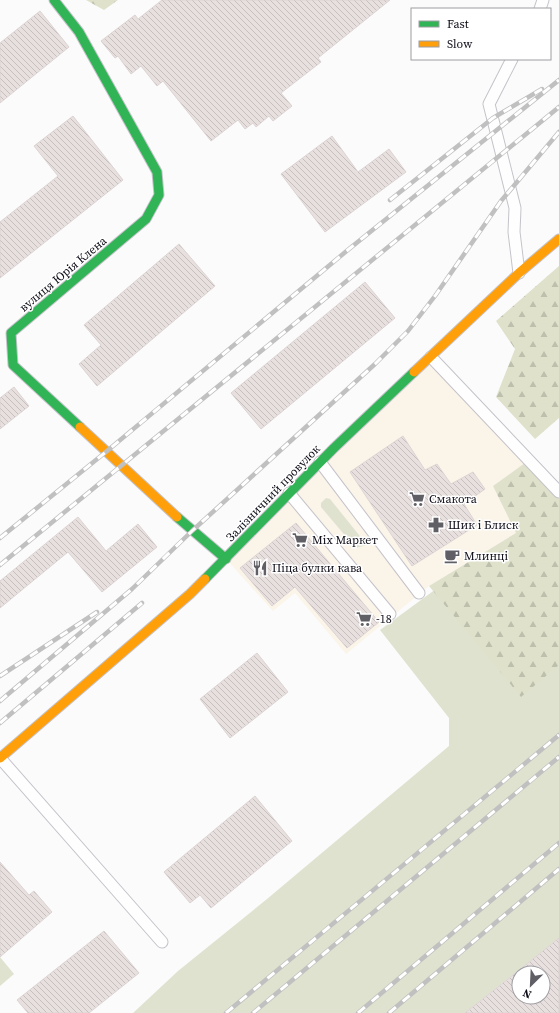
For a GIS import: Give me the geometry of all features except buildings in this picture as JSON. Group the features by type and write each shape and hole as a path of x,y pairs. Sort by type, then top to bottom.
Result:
{"street":[{"name":"вулиця Юрія Клена","path":"54,0 79,32 157,172 159,195 146,218 11,333 13,365 192,531 226,559"},
{"name":"Залізничний провулок","path":"0,758 190,594 320,462 520,273 559,239"}],"lane":[{"path":"512,60 490,104 515,208 514,232 520,273"},
{"path":"431,357 559,492"},
{"path":"320,462 419,593"},
{"path":"289,493 390,614"},
{"path":"0,758 162,942"}],"shaded area":[{"path":"431,357 529,460 493,486 516,533 429,586 346,654 295,593 273,611 226,559"}],"green space":[{"path":"86,0 118,0 104,10"},
{"path":"559,266 559,418 535,439 496,397 515,349 496,321"},
{"path":"529,460 559,492 559,665 521,697 429,586 516,533 493,486"},
{"path":"326,498 330,499 367,545 356,548 353,545 321,507 321,503"},
{"path":"451,578 559,625 559,938 525,965 511,965 511,976 465,1013 133,1013 178,971 267,899 449,746 449,718 380,630"},
{"path":"0,957 14,974 0,986"}],"railway":[{"path":"0,538 107,451 349,249 559,80"},
{"path":"390,200 493,118 542,89"},
{"path":"0,565 559,107"},
{"path":"0,701 132,589 192,531 375,364 408,331 435,296 501,201 559,132"},
{"path":"0,723 142,603"},
{"path":"0,676 97,612"},
{"path":"226,1013 559,735"},
{"path":"253,1013 559,757"},
{"path":"358,1013 559,843"},
{"path":"389,1013 559,869"}],"traffic: fast":[{"path":"54,0 79,32 157,172 159,195 146,219 11,333 13,365 80,427"},
{"path":"205,579 334,448 414,372"},
{"path":"177,517 226,559"}],"traffic: slow":[{"path":"414,372 519,273 559,239"},
{"path":"80,427 177,517"},
{"path":"0,758 190,594 205,579"}],"place":[{"name":"Смакота","path":"417,499"},
{"name":"Шик і Блиск","path":"436,525"},
{"name":"Mix Маркет","path":"300,540"},
{"name":"Млинці","path":"452,556"},
{"name":"Піца булки кава","path":"260,568"},
{"name":"-18","path":"364,619"}]}
